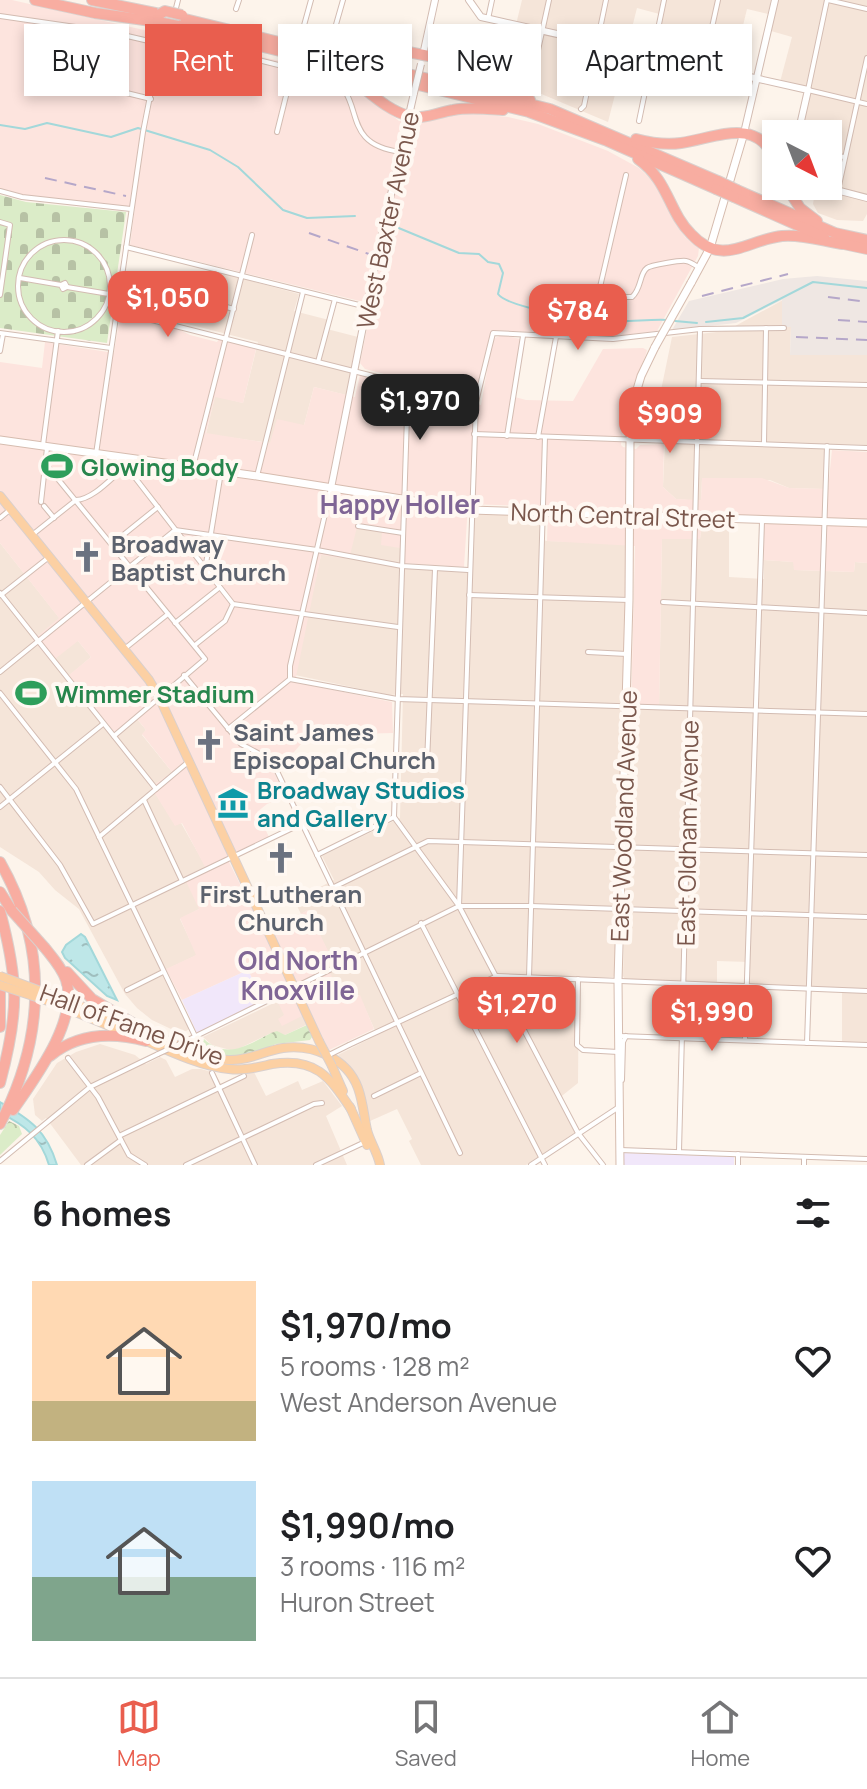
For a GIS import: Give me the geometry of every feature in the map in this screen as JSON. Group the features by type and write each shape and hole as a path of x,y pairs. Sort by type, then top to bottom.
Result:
{"highway":[{"path":"35,0 95,13 180,20 308,42 378,46 422,59 471,67 550,109 604,131 843,244"},
{"path":"67,0 159,18"},
{"path":"92,0 159,18"},
{"path":"114,0 159,18"},
{"path":"180,20 278,50"},
{"path":"180,20 550,109"},
{"path":"412,84 529,112 717,185"},
{"path":"376,96 409,116 477,108 529,112"},
{"path":"604,131 644,141 677,144 728,132 744,133 762,142"},
{"path":"617,145 655,174 664,185 684,226 710,248 731,251 783,236 799,236 867,249"},
{"path":"736,194 835,233 867,240"},
{"path":"795,200 800,208 835,233"},
{"path":"0,862 16,894 33,947 34,1012 23,1086"},
{"path":"0,892 6,911 16,980 11,1041 1,1079"},
{"path":"6,911 92,999 141,1028"},
{"path":"43,1063 54,1045 68,1005 67,981 55,959"},
{"path":"0,976 0,1027"},
{"path":"0,1126 23,1086 62,1047 94,1036 127,1036 146,1041"}],"main road":[{"name":"East Woodland Avenue","path":"620,1165 618,1052 622,1036 618,981 633,403 641,376 655,347 710,248 744,133"},
{"name":"North Central Street","path":"0,440 96,454 126,462 193,467 471,510 867,523"},
{"path":"0,496 149,680 159,697 379,1165"},
{"name":"Hall of Fame Drive","path":"0,976 146,1041 209,1065 230,1069 293,1062 306,1064 331,1081 351,1109"},
{"name":"Hall of Fame Drive","path":"0,985 51,998"},
{"name":"Hall of Fame Drive","path":"68,1005 141,1028 226,1061 242,1060 280,1048 313,1049 334,1058 354,1079 379,1165"},
{"path":"364,1109 366,1142"}],"street":[{"path":"165,24 171,0"},
{"path":"172,24 178,0"},
{"path":"236,9 239,0"},
{"path":"304,24 311,0"},
{"path":"336,24 343,0"},
{"name":"West Baxter Avenue","path":"331,488 367,307 435,0"},
{"path":"469,0 478,16 557,35"},
{"path":"488,19 492,0"},
{"path":"541,40 549,0"},
{"path":"601,24 606,0"},
{"path":"659,24 664,0"},
{"path":"713,24 718,0"},
{"path":"744,133 775,0"},
{"path":"801,120 828,0 867,9"},
{"path":"0,16 54,24"},
{"path":"842,168 867,58"},
{"path":"752,79 867,104"},
{"path":"129,94 151,99"},
{"path":"96,454 131,209 151,96"},
{"path":"277,132 286,96"},
{"path":"348,96 362,136 377,147 401,152"},
{"path":"581,109 586,96"},
{"path":"639,121 644,96"},
{"path":"626,175 600,287 602,293 607,297 632,297 640,289 644,271 650,267 689,261 700,268"},
{"path":"0,191 22,197 131,209"},
{"path":"842,191 867,198"},
{"path":"0,222 10,225 0,295"},
{"path":"193,467 252,235"},
{"path":"53,242 75,242 91,249 103,261 109,277 109,294 105,307 91,323 79,329 58,331 45,328 29,316 20,298 20,278 26,262 37,249 53,242"},
{"path":"126,247 367,307"},
{"path":"20,278 109,294"},
{"path":"121,280 234,309"},
{"path":"257,476 304,292"},
{"path":"318,362 335,299"},
{"path":"116,311 476,402"},
{"path":"764,443 766,328"},
{"path":"459,906 474,434 476,402 493,333 613,339 700,329 784,328"},
{"name":"East Oldham Avenue","path":"679,1151 700,329"},
{"path":"54,518 42,504 58,331"},
{"path":"0,351 1,333 111,348"},
{"path":"507,436 523,335"},
{"path":"538,437 556,337"},
{"path":"699,381 867,385"},
{"path":"408,385 394,817 459,906 578,1133 603,1165"},
{"path":"474,434 867,448"},
{"path":"529,977 545,437"},
{"path":"807,1043 827,446"},
{"path":"44,462 205,659 114,736"},
{"path":"32,535 76,500 82,500 126,462 233,604 399,627"},
{"path":"205,570 221,472"},
{"path":"290,679 290,666 331,488"},
{"path":"112,544 158,507"},
{"path":"0,518 11,509"},
{"path":"745,1040 762,519"},
{"path":"358,526 403,533"},
{"path":"0,672 175,530 317,550 402,566 468,570"},
{"path":"49,557 0,595 156,789"},
{"path":"396,761 427,763 435,569"},
{"path":"175,623 219,588"},
{"path":"469,595 629,600"},
{"path":"663,602 867,613"},
{"path":"194,645 225,621 233,604"},
{"path":"123,650 168,614"},
{"path":"588,652 627,654"},
{"path":"184,675 241,744 274,765 460,1153"},
{"path":"228,729 290,679 397,699 867,714"},
{"path":"0,693 76,789 195,1036"},
{"path":"0,807 103,724"},
{"path":"99,837 189,761"},
{"path":"0,787 60,865 93,924 303,823"},
{"path":"144,800 182,882"},
{"path":"316,855 394,817"},
{"path":"332,888 428,841 867,855"},
{"path":"0,1161 90,1087 459,906 867,917"},
{"path":"421,923 545,1165"},
{"path":"127,990 163,972"},
{"path":"327,1056 497,976 867,991"},
{"path":"578,979 577,1045 583,1050 618,1052"},
{"path":"619,1090 623,1077 622,1036 867,1045"},
{"path":"68,1058 104,1107 129,1155 145,1165"},
{"path":"212,1073 255,1165"},
{"path":"374,1096 421,1073"},
{"path":"87,1165 120,1138 244,1076"},
{"path":"186,1165 314,1104 322,1103"},
{"path":"531,1165 619,1107"},
{"path":"316,1165 366,1142"},
{"path":"620,1150 867,1159"},
{"path":"738,1154 738,1165"},
{"path":"804,1157 804,1165"}],"shaded area":[{"path":"0,0 12,0 117,24 24,24 24,96 129,96 129,27 145,30 145,96 262,96 262,57 278,61 278,96 368,96 399,121 420,122 467,113 538,124 608,151 639,168 654,182 685,237 699,248 698,256 657,331 616,336 491,330 473,397 365,369 360,363 372,304 130,245 135,207 24,196 0,190"},
{"path":"522,0 771,0 768,14 747,9 743,24 662,24 663,15 637,8 633,24 557,24 557,96 615,96 608,122 541,94 541,24 516,24"},
{"path":"778,0 867,0 867,214 863,221 837,220 818,213 813,204 814,200 842,200 842,120 803,120 810,89 780,82 792,37 771,31"},
{"path":"219,272 299,294 294,311 329,320 327,329 358,337 346,395 314,387 304,425 271,443 206,434 215,396 243,403 258,342 160,317 167,290 211,301"},
{"path":"817,276 867,281 867,355 790,355 791,327 782,327 782,300 736,323 672,330 689,301 783,279"},
{"path":"783,300 782,327 791,326 790,355 867,355 867,445 827,444 824,489 789,488 770,480 702,479 701,501 676,499 663,487 665,439 653,429 672,337 726,331"},
{"path":"120,315 217,342 219,339 256,349 243,403 215,397 206,433 270,443 277,419 304,425 314,387 355,397 360,375 481,405 492,342 502,335 525,340 515,397 526,400 573,401 603,349 643,348 647,350 627,402 621,445 636,449 640,445 664,444 663,487 676,499 701,500 702,478 762,478 789,488 828,489 832,450 867,452 867,563 855,562 854,572 794,570 793,562 764,560 764,516 711,514 710,531 701,531 700,539 662,539 659,710 631,709 635,546 547,541 548,507 468,504 464,567 400,563 400,548 381,545 382,531 357,527 349,559 321,555 295,682 392,702 393,733 320,735 319,730 308,736 294,752 271,766 285,796 257,812 269,837 227,858 264,932 308,910 337,969 330,973 344,1002 360,995 374,1029 329,1050 310,1012 282,1026 278,1019 284,1015 275,996 263,1001 248,970 182,1000 166,969 196,955 180,918 199,909 184,877 205,867 182,823 175,826 151,787 172,772 142,734 146,730 135,716 115,733 69,675 91,657 78,641 51,662 33,640 59,618 0,543 0,362 42,368 45,342 114,353"},
{"name":"Old North Knoxville","path":"474,514 539,516 540,539 547,541 624,543 628,546 616,974 613,977 579,977 578,1083 558,1099 576,1132 526,1165 421,1165 397,1109 370,1121 361,1083 338,1055 377,1035 359,995 345,1002 329,973 336,969 308,910 301,914 294,900 334,880 322,856 400,818 403,694 389,695 295,675 295,672 321,555 357,527 383,531 400,548 400,568 472,571"},
{"path":"710,523 729,524 729,577 764,579 764,560 794,562 795,570 854,572 855,562 867,563 867,1042 842,1042 842,988 750,985 749,962 717,961 717,984 625,979 623,976 631,709 659,709 662,539 700,539 701,531 710,531"},
{"path":"0,543 60,619 34,640 78,641 91,657 65,679 112,737 137,719 146,730 142,735 172,772 152,788 175,825 181,823 206,867 199,909 180,919 197,955 161,972 189,1029 186,1031 171,1029 137,1008 125,994 79,909 39,872 0,847"},
{"path":"248,970 263,1002 197,1033 182,1000"},
{"path":"278,1001 285,1015 304,1015 308,1024 285,1035 271,1033 234,1051 212,1045 203,1037"},
{"path":"100,1044 135,1055 146,1064 160,1057 166,1060 175,1077 192,1069 201,1069 215,1073 221,1084 254,1072 266,1096 298,1081 302,1090 323,1081 342,1106 326,1116 347,1165 81,1165 46,1118 42,1121 35,1115 33,1099 57,1063"},
{"path":"623,1153 734,1157 734,1165 623,1165"}],"green space":[{"path":"0,195 26,202 126,212 107,343 0,328"},
{"path":"307,1025 312,1037 310,1040 276,1044 246,1057 219,1056 193,1044 204,1039 221,1049 237,1048 277,1031 285,1035"},
{"path":"9,1121 19,1126 22,1134 0,1155 0,1135"}],"water":[{"path":"81,934 117,1000 107,996 65,958 62,952 66,945"},
{"path":"0,1102 36,1127 48,1143 57,1165 49,1165 31,1133 0,1113"}],"waterway":[{"path":"0,125 25,129 47,123 111,137 138,128 210,150 238,167 283,210 307,218 355,216"},
{"path":"389,224 459,253 479,254 488,262 499,264 503,273 498,294 517,304 551,313 602,320 668,320"},
{"path":"706,322 743,318 813,282 867,288"},
{"path":"675,321 697,323"}],"railway":[{"path":"45,178 126,196"},
{"path":"309,233 369,254"},
{"path":"702,296 788,274"},
{"path":"828,297 867,302"},
{"path":"838,320 867,322"},
{"path":"796,337 867,340"}],"place":[{"name":"Glowing Body","path":"57,466"},
{"name":"Broadway Baptist Church","path":"87,557"},
{"name":"Wimmer Stadium","path":"31,693"},
{"name":"Saint James Episcopal Church","path":"209,745"},
{"name":"Broadway Studios and Gallery","path":"233,803"},
{"name":"First Lutheran Church","path":"281,858"}],"district":[{"name":"Happy Holler","path":"400,504"},
{"name":"Old North Knoxville","path":"298,975"}]}
